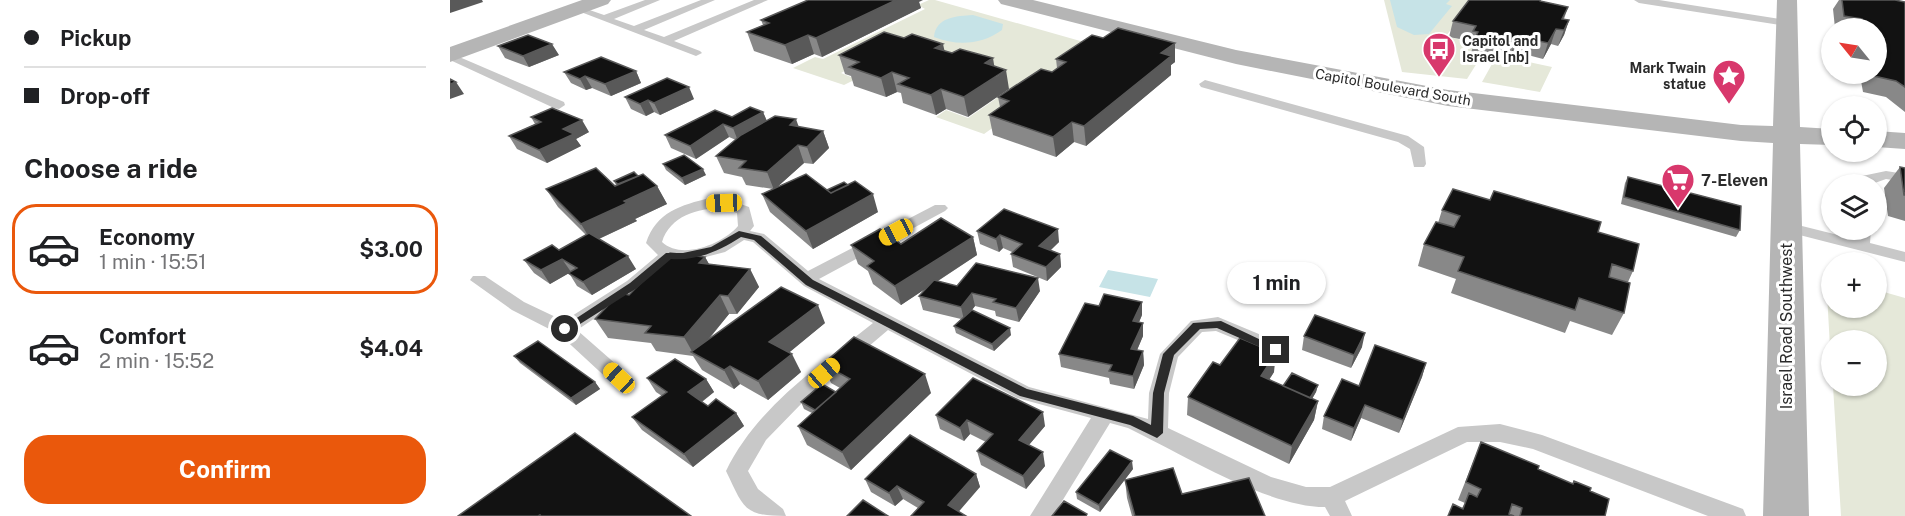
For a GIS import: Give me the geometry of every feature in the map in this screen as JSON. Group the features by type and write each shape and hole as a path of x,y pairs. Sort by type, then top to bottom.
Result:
{"street":[{"name":"Capitol Boulevard South","path":"1008,0 1179,45 1347,81 1448,98 1741,133 1821,137"},
{"path":"450,56 578,9 603,9"},
{"name":"Israel Road Southwest","path":"1786,516 1787,11"},
{"path":"1887,140 1905,141"}],"lane":[{"path":"603,9 655,0"},
{"path":"634,30 710,0"},
{"path":"664,41 763,0"},
{"path":"1639,0 1787,11"},
{"path":"603,9 634,30 696,53"},
{"path":"450,56 559,105"},
{"path":"1205,84 1404,139 1417,147 1419,164"},
{"path":"1887,177 1905,178"},
{"path":"724,203 744,210 747,217 746,225 739,234 714,250 683,257 669,255 659,252 654,245 653,237 668,220 695,206 724,203"},
{"path":"806,279 940,208"},
{"path":"1786,227 1821,232"},
{"path":"739,234 758,238 806,279 1024,393 1133,421 1266,485 1337,506 1465,433 1500,433 1535,441 1735,516"},
{"path":"1867,240 1905,257"},
{"path":"565,329 633,285 669,255"},
{"path":"479,280 518,306 565,329 619,378"},
{"path":"775,516 750,496 737,471 759,434 795,397 886,322"},
{"path":"1157,433 1159,393 1169,354 1197,326 1218,324 1276,350"},
{"path":"1041,516 1105,414"}],"shaded area":[{"path":"929,0 1105,48 984,134 936,117 946,110 968,118 1010,89 888,49 841,73 856,79 844,85 793,68 815,57 823,59 925,9 918,5"},
{"path":"1384,0 1474,0 1446,36 1469,42 1467,46 1474,47 1470,52 1482,55 1467,79 1402,72"},
{"path":"1497,55 1552,67 1540,92 1482,82"},
{"path":"1887,293 1905,298 1905,516 1841,516 1834,396 1887,396 1887,330 1829,330 1828,318 1887,318"}],"water":[{"path":"1390,0 1450,0 1446,4 1452,6 1429,34 1414,35 1397,27"},
{"path":"973,15 1003,24 1002,30 986,39 960,43 934,37 939,25 948,19"},
{"path":"1108,270 1158,279 1150,297 1099,287"}],"building":[{"path":"808,0 896,0 816,38 808,35 785,45 747,32 769,23 761,20"},
{"path":"1469,0 1540,0 1568,7 1562,19 1569,20 1564,30 1556,29 1548,43 1525,38 1522,43 1516,41 1514,45 1476,36 1478,32 1473,31 1476,26 1453,21"},
{"path":"1842,0 1905,2 1905,87 1896,81 1887,79 1887,18 1844,16"},
{"path":"1118,28 1175,43 1161,53 1171,56 1084,126 1072,122 1053,137 989,115 1009,101 998,97 1041,69 1052,72 1066,62 1056,59 1092,35 1103,38"},
{"path":"884,32 904,38 912,34 943,44 935,48 952,53 960,49 993,58 985,63 1006,70 964,97 941,89 931,95 898,84 909,78 892,72 881,78 849,67 859,62 839,55"},
{"path":"528,35 552,44 523,56 498,46"},
{"path":"601,57 636,71 605,84 585,76 580,79 564,72"},
{"path":"667,78 689,87 654,103 648,100 640,104 625,97"},
{"path":"750,107 763,112 733,128 723,124 690,146 665,135 715,110 732,117"},
{"path":"552,108 582,120 563,129 574,134 539,150 509,136 541,122 531,117"},
{"path":"775,116 796,119 790,125 823,131 807,147 798,145 767,172 739,168 746,161 716,156 741,135"},
{"path":"684,155 703,169 682,178 663,164"},
{"path":"1900,167 1905,168 1905,195 1904,195"},
{"path":"596,168 615,186 643,174 657,186 581,224 546,189"},
{"path":"634,172 638,176 618,184 614,181"},
{"path":"806,174 831,193 855,181 873,194 806,231 762,194"},
{"name":"7-Eleven","path":"1628,177 1741,206 1740,230 1624,197"},
{"path":"844,182 848,185 831,193 827,190"},
{"path":"1453,189 1490,200 1494,191 1601,222 1598,232 1639,244 1633,271 1612,264 1609,277 1630,283 1624,313 1579,298 1575,310 1458,271 1464,257 1424,244 1436,222 1454,227 1460,216 1442,210"},
{"path":"1004,209 1058,229 1039,246 1060,254 1046,267 1011,254 1022,244 1000,235 996,239 977,231"},
{"path":"941,218 973,237 895,286 867,266 874,261 851,245 880,229 901,244"},
{"path":"589,233 628,256 583,282 568,273 577,268 562,259 541,270 524,260 552,245 559,250"},
{"path":"670,253 705,257 699,263 750,269 728,296 720,295 684,337 645,333 651,326 595,319 620,293 629,295"},
{"path":"976,263 1038,278 1016,308 993,302 996,299 972,293 961,307 919,296 934,280 957,286"},
{"path":"781,287 818,305 769,342 792,354 758,381 730,366 724,370 691,352"},
{"path":"1104,294 1142,302 1133,321 1143,323 1131,349 1143,351 1133,376 1109,371 1112,365 1059,354 1085,303 1099,306"},
{"path":"972,310 1010,328 992,344 954,326"},
{"path":"1315,315 1365,333 1354,355 1304,336"},
{"path":"854,337 925,374 842,452 798,426 850,379 823,364"},
{"path":"1240,338 1276,353 1261,376 1318,401 1292,446 1188,397 1213,362 1220,365"},
{"path":"538,341 595,382 571,398 514,356"},
{"path":"1375,345 1426,363 1403,420 1365,405 1354,428 1324,416 1342,379 1359,386"},
{"path":"675,359 706,379 688,392 708,406 716,399 736,413 684,454 632,417 667,392 647,378"},
{"path":"1292,373 1318,385 1310,398 1283,386"},
{"path":"973,378 1043,412 1019,440 1043,452 1023,476 977,451 993,434 967,420 960,428 936,415"},
{"path":"822,384 836,392 815,410 801,402"},
{"path":"575,433 691,516 458,516"},
{"path":"910,435 976,474 948,505 966,516 911,516 924,502 897,486 889,493 865,479"},
{"path":"1481,442 1539,466 1538,469 1573,484 1574,481 1591,488 1590,491 1609,499 1605,516 1520,516 1522,508 1512,504 1509,514 1514,516 1448,516 1453,504 1463,509 1469,493 1477,497 1481,489 1466,482"},
{"path":"1110,450 1132,461 1099,505 1076,492"},
{"path":"1173,468 1182,494 1249,478 1265,516 1135,516 1125,480"},
{"path":"863,500 888,516 847,516"},
{"path":"1064,501 1087,514 1086,516 1052,516"}],"place":[{"name":"Capitol and Israel [nb]","path":"1439,78"},
{"name":"Mark Twain statue","path":"1729,105"},
{"name":"7-Eleven","path":"1678,209"}],"route":[{"path":"565,329 633,285 669,255 683,257 714,250 739,234 758,238 810,282 1024,393 1133,421 1157,433 1159,393 1169,354 1197,326 1218,324 1276,350"}]}
